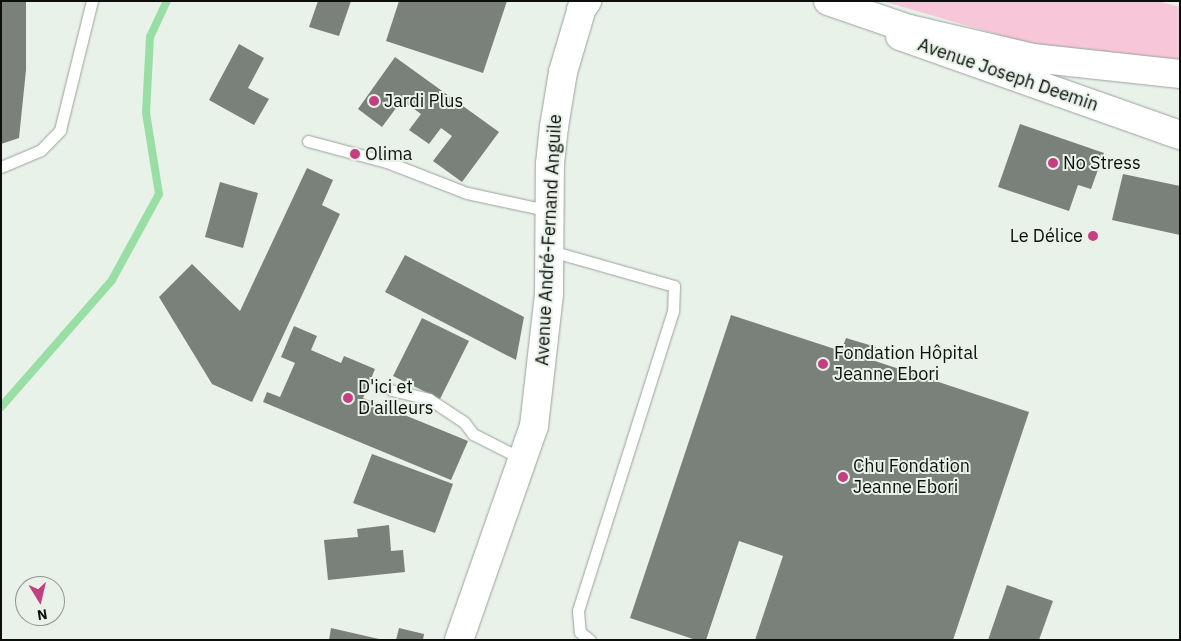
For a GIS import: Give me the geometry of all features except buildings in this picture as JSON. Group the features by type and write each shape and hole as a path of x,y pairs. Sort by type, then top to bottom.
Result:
{"main road":[{"name":"Avenue André-Fernand Anguile","path":"459,640 524,460 534,426 544,355 551,251 550,211 554,127 563,72 584,4"},
{"path":"834,4 964,44 1033,58 1180,74"},
{"name":"Avenue Joseph Deemin","path":"834,4 910,40 1180,135"}],"lane":[{"path":"1,167 41,150 60,130 92,1"},
{"path":"308,141 387,162 467,193 550,211"},
{"path":"551,251 674,286 673,311 578,611 580,632 590,640"},
{"path":"391,390 429,399 464,422 473,434 524,460"}],"shaded area":[{"path":"882,1 1158,1 1180,7 1180,63 1102,56 1027,43"}],"waterway":[{"path":"1,407 112,280 159,194 146,113 150,37 167,1"}],"place":[{"name":"Jardi Plus","path":"374,101"},
{"name":"Olima","path":"355,154"},
{"name":"No Stress","path":"1053,163"},
{"name":"Le Délice","path":"1093,236"},
{"name":"Fondation Hôpital Jeanne Ebori","path":"823,364"},
{"name":"D'ici et D'ailleurs","path":"348,398"},
{"name":"Chu Fondation Jeanne Ebori","path":"843,477"}]}
